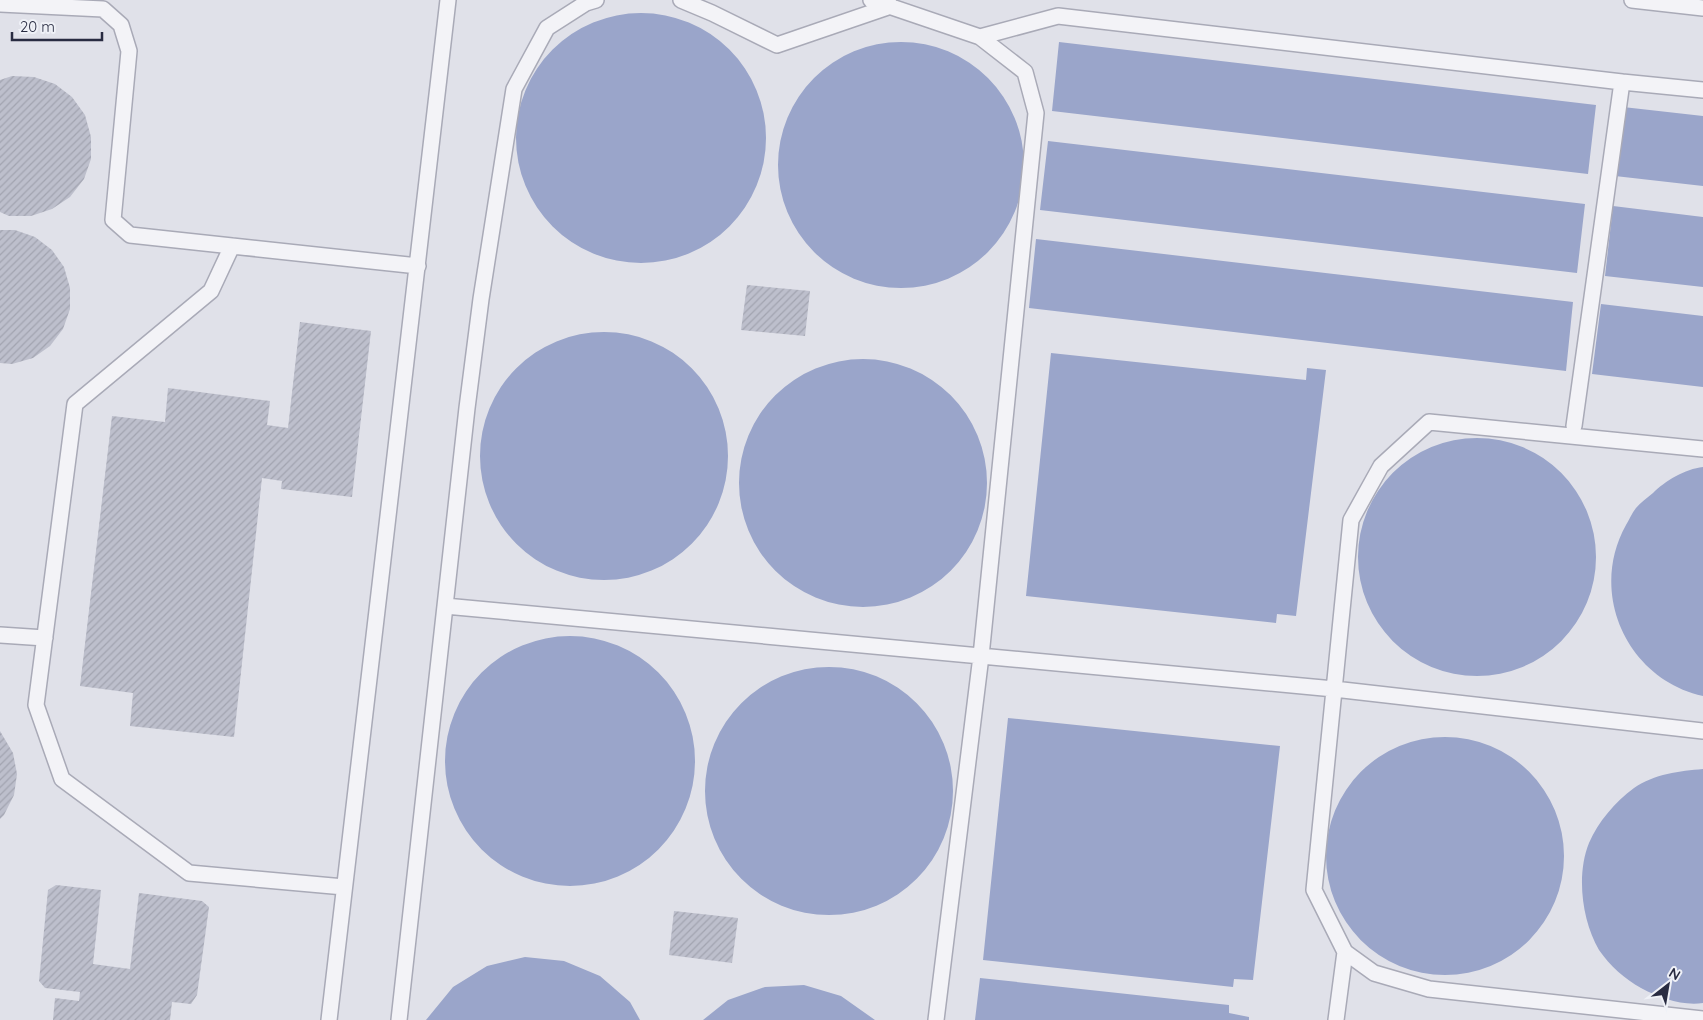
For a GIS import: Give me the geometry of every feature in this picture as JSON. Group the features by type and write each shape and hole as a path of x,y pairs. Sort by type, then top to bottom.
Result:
{"lane":[{"path":"329,1020 448,0"},
{"path":"400,1020 467,408 481,299 514,88 547,28 586,3 596,0"},
{"path":"681,0 777,45 891,6"},
{"path":"871,0 980,37 1024,72 1036,113 981,656 936,1020"},
{"path":"1632,0 1703,8"},
{"path":"0,4 103,9 121,25 129,51 113,220 130,235 418,266"},
{"path":"980,37 1058,16 1703,90"},
{"path":"1574,426 1622,82"},
{"path":"232,246 211,291 76,404 36,705 62,779 188,874 344,887"},
{"path":"1703,449 1429,422 1381,466 1351,520 1314,890 1345,952 1374,973 1429,989 1703,1019"},
{"path":"445,606 1334,690 1703,731"},
{"path":"0,635 45,638"},
{"path":"1336,1020 1345,952"}],"water":[{"path":"641,13 665,16 689,23 710,34 729,50 745,69 756,90 763,114 766,138 763,162 756,186 745,207 729,226 710,242 689,253 665,260 641,263 617,260 593,253 572,242 553,226 537,207 526,186 519,162 516,138 519,114 526,90 537,69 553,50 572,34 593,23 617,16"},
{"path":"913,42 937,47 959,56 970,62 988,78 1004,96 1015,118 1022,141 1024,165 1022,189 1015,212 1004,234 988,252 970,268 937,283 913,288 889,288 865,283 832,268 798,234 787,212 780,189 778,153 783,129 798,96 832,62 854,51 877,44"},
{"path":"1059,42 1596,105 1588,174 1052,111"},
{"path":"1623,107 1703,116 1703,186 1615,176"},
{"path":"1048,141 1585,204 1577,273 1040,210"},
{"path":"1613,206 1703,217 1703,287 1605,276"},
{"path":"1036,239 1573,302 1566,371 1029,308"},
{"path":"1601,304 1703,316 1703,387 1592,374"},
{"path":"604,332 628,334 651,341 673,353 692,368 707,387 719,409 726,432 728,456 726,480 719,503 707,525 692,544 673,559 651,571 628,578 604,580 580,578 557,571 535,559 516,544 501,525 489,503 482,480 480,456 482,432 489,409 501,387 516,368 535,353 557,341 580,334"},
{"path":"1051,353 1306,380 1307,368 1326,370 1296,616 1277,614 1276,623 1026,596"},
{"path":"863,359 899,365 921,374 941,387 959,405 972,425 981,447 987,483 981,519 972,541 959,561 941,579 921,592 899,601 863,607 827,601 805,592 785,579 767,561 754,541 745,519 739,483 745,447 754,425 767,405 785,387 805,374 827,365"},
{"path":"1477,438 1500,440 1522,447 1543,458 1561,473 1576,491 1587,512 1594,534 1596,557 1594,580 1587,602 1576,623 1561,641 1543,656 1522,667 1500,674 1477,676 1454,674 1432,667 1411,656 1393,641 1378,623 1367,602 1360,580 1358,557 1360,534 1367,512 1378,491 1393,473 1411,458 1432,447 1454,440"},
{"path":"1703,467 1703,696 1676,687 1654,672 1635,652 1622,630 1614,605 1611,578 1615,551 1626,525 1636,508 1669,480 1689,470"},
{"path":"570,636 594,638 618,645 649,664 667,682 686,713 693,737 695,761 693,785 686,809 667,840 649,858 618,877 594,884 570,886 546,884 522,877 491,858 473,840 454,809 447,785 445,761 447,737 454,713 473,682 491,664 522,645 546,638"},
{"path":"829,667 865,672 898,688 917,703 932,722 948,755 953,791 948,827 932,860 917,879 898,894 865,910 829,915 793,910 760,894 741,879 726,860 710,827 705,791 710,755 726,722 741,703 760,688 793,672"},
{"path":"1008,718 1280,746 1253,980 1234,979 1233,987 983,960"},
{"path":"1445,737 1479,742 1490,746 1511,757 1529,772 1544,790 1555,811 1559,822 1564,856 1559,890 1555,901 1544,922 1529,940 1511,955 1490,966 1479,970 1445,975 1411,970 1400,966 1379,955 1361,940 1346,922 1335,901 1331,890 1326,856 1331,822 1335,811 1346,790 1361,772 1379,757 1400,746 1411,742"},
{"path":"1703,769 1703,1003 1695,1004 1663,998 1641,988 1618,972 1603,956 1588,926 1582,883 1585,856 1589,843 1597,828 1614,806 1634,788 1650,779 1676,772"},
{"path":"525,957 564,961 600,976 630,1002 640,1020 426,1020 453,987 487,966"},
{"path":"980,978 1229,1005 1229,1013 1249,1017 1249,1020 975,1020"},
{"path":"804,985 841,996 875,1020 703,1020 728,1000 765,987"}],"building":[{"path":"12,76 34,77 55,84 72,97 85,115 91,137 91,159 84,179 70,197 52,209 31,216 9,216 0,212 0,80"},
{"path":"0,230 15,230 35,237 52,250 64,267 70,288 70,309 63,329 50,346 33,358 12,364 0,363"},
{"path":"747,285 810,291 805,336 741,330"},
{"path":"300,322 371,331 352,497 281,489 282,481 262,478 234,737 130,726 133,693 80,686 112,416 165,422 168,388 270,401 267,425 288,428"},
{"path":"0,731 13,753 17,774 14,795 0,819"},
{"path":"56,885 101,890 93,964 130,969 139,893 202,901 209,907 197,995 191,1004 172,1002 170,1020 53,1020 55,998 79,1001 80,992 45,988 39,981 48,890"},
{"path":"674,911 738,918 732,963 669,955"}]}
